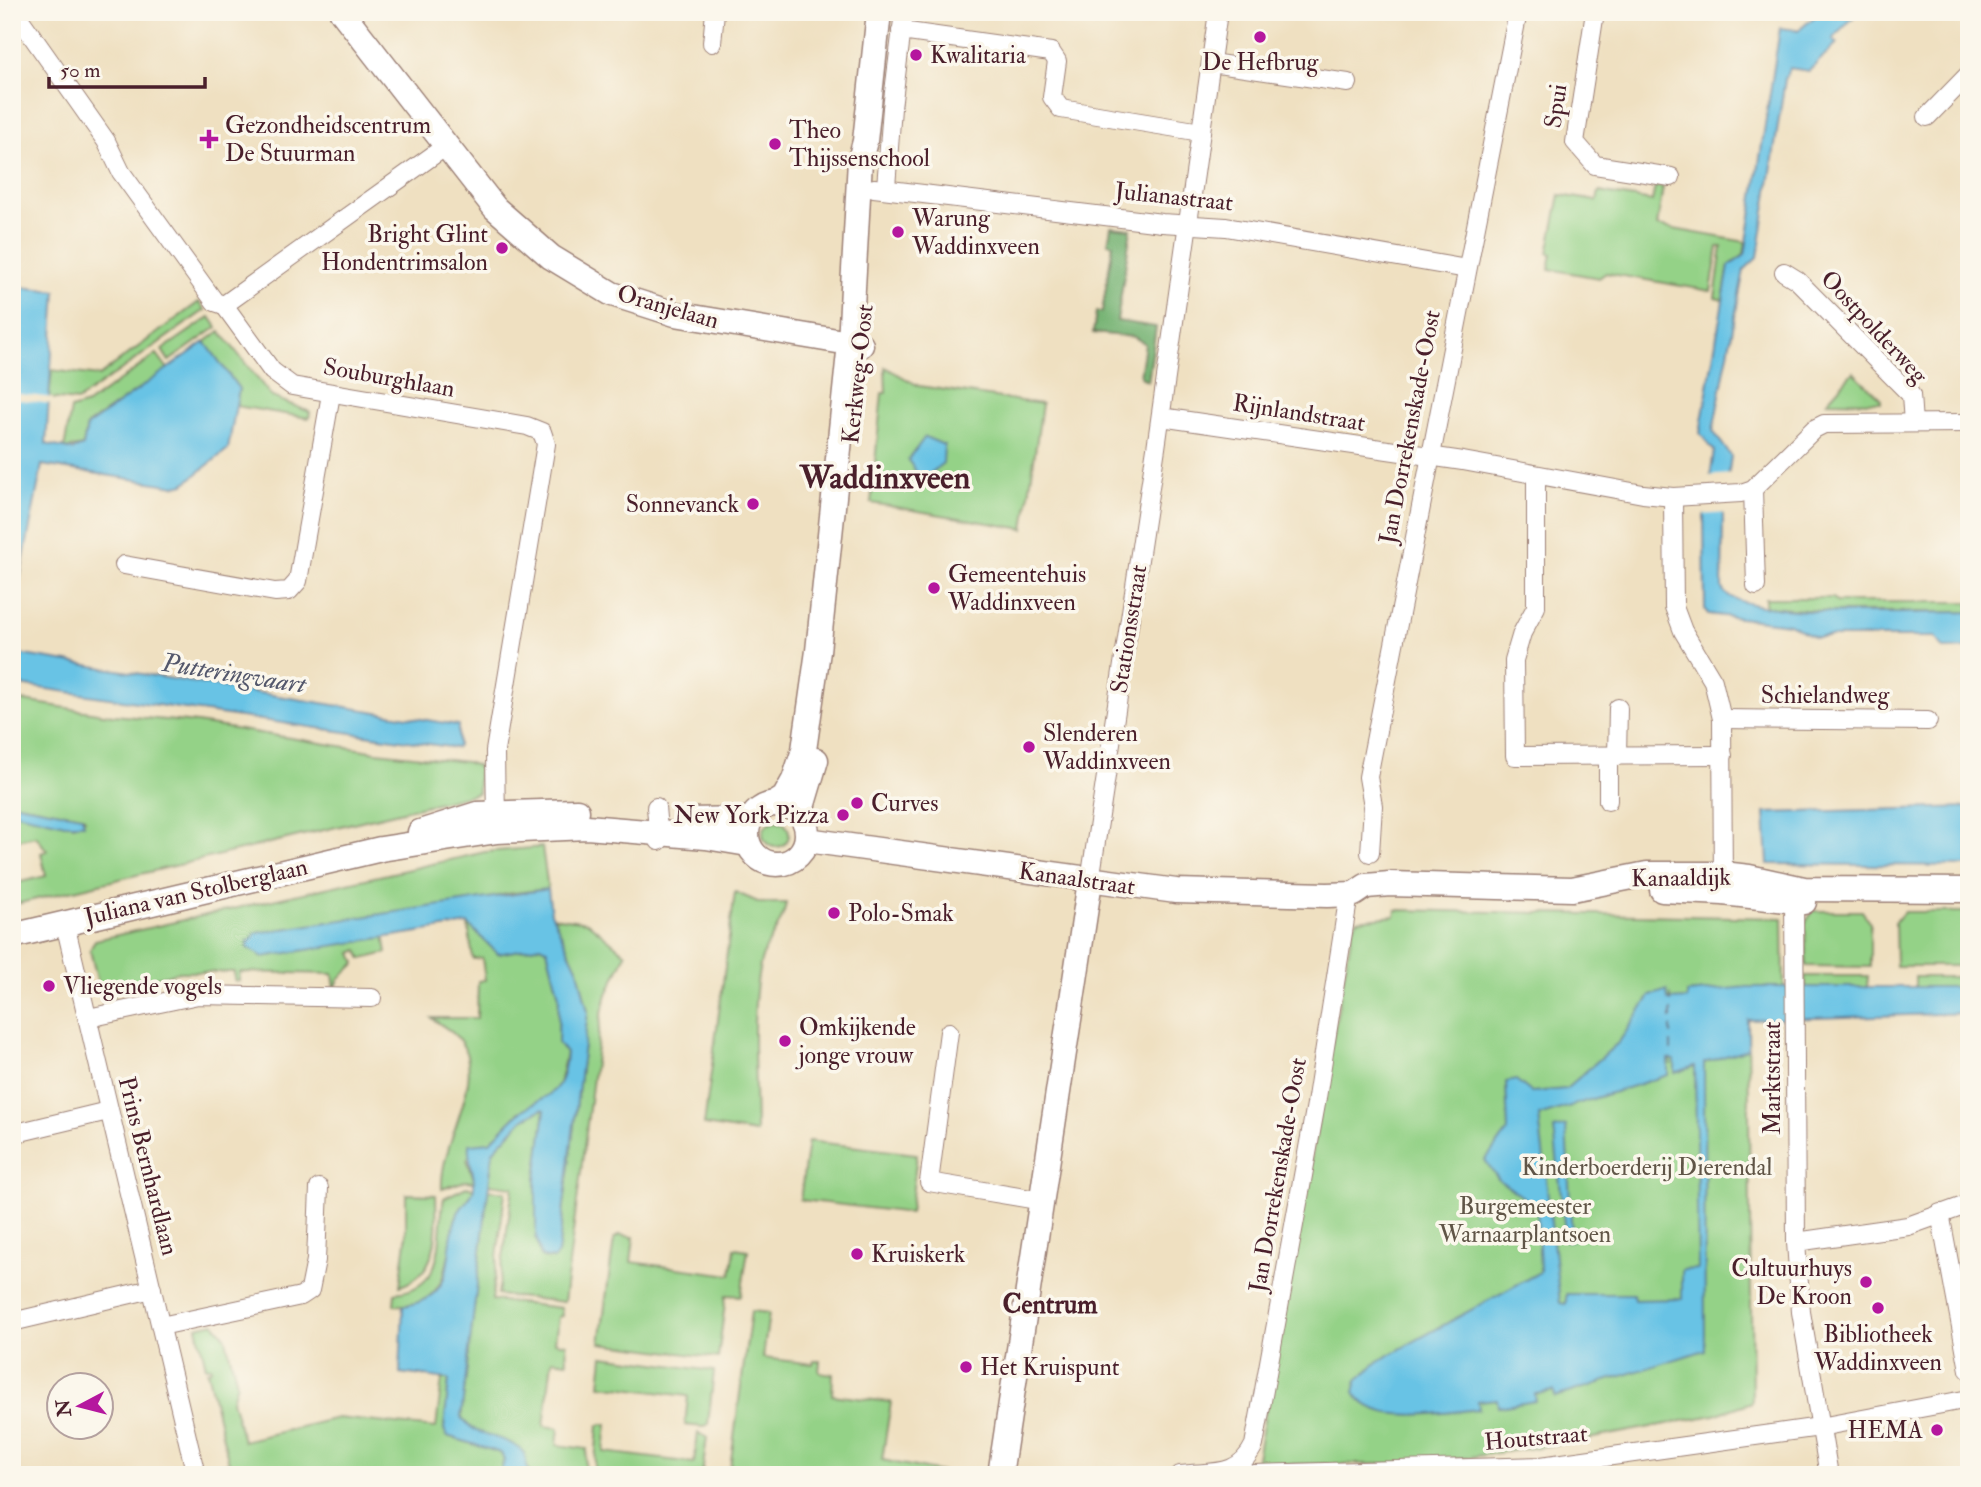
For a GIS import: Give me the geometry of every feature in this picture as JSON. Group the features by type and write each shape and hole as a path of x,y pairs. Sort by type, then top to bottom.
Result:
{"main road":[{"name":"Oranjelaan","path":"342,12 495,208 551,257 612,294 676,314 855,344"},
{"name":"Kerkweg-Oost","path":"800,814 821,735 855,344 860,159 865,141 879,12"},
{"name":"Kerkweg-Oost","path":"776,803 784,798 794,780 804,750 818,651 855,344 880,188 865,141"},
{"path":"776,803 789,806 800,814 806,825 807,840 794,860 777,865 761,860 748,844 746,834 750,819 760,809 776,803"},
{"name":"Juliana van Stolberglaan","path":"12,936 496,822 587,827 750,819"},
{"name":"Juliana van Stolberglaan","path":"656,825 748,844"},
{"name":"Kanaalstraat","path":"807,840 1176,891 1351,894"},
{"name":"Kanaaldijk","path":"1351,894 1373,884 1572,888 1647,874 1723,883 1795,904 1969,902"},
{"name":"Stationsstraat","path":"1000,1475 1090,881"},
{"name":"Kanaaldijk","path":"1795,904 1969,890"}],"street":[{"name":"Souburghlaan","path":"15,12 106,141 128,183 215,302 224,304 272,371 292,386 527,426 542,432 546,444 495,751 496,822"},
{"path":"712,43 715,12"},
{"name":"Kerkweg-Oost","path":"880,188 904,12"},
{"name":"Stationsstraat","path":"1090,881 1161,417 1218,12"},
{"name":"Jan Dorrekenskade-Oost","path":"1370,853 1373,806 1368,777 1518,12"},
{"name":"Spui","path":"1595,12 1575,142 1595,164 1671,177"},
{"path":"901,31 1051,52 1056,61 1052,97 1061,109 1201,132"},
{"path":"1211,64 1348,83"},
{"path":"1927,117 1969,74"},
{"path":"224,304 446,146"},
{"name":"Julianastraat","path":"880,188 1297,237 1467,269"},
{"name":"Oostpolderweg","path":"1784,272 1797,280 1911,396 1913,424"},
{"path":"124,565 275,592 289,591 299,581 331,394"},
{"name":"Rijnlandstraat","path":"1161,417 1430,456"},
{"name":"Oostpolderweg","path":"1753,489 1814,429 1824,424 1969,423"},
{"path":"1430,456 1673,497 1731,494 1753,489 1756,586"},
{"path":"1536,475 1536,607 1522,632 1514,660 1515,755 1723,755"},
{"path":"1673,497 1675,607 1683,631 1713,681 1722,719 1723,883"},
{"path":"1608,801 1618,708"},
{"name":"Schielandweg","path":"1722,719 1928,721"},
{"name":"Jan Dorrekenskade-Oost","path":"1251,1470 1351,894"},
{"name":"Marktstraat","path":"1795,904 1796,1242 1801,1312 1829,1475"},
{"name":"Prins Bernhardlaan","path":"65,924 161,1326 190,1474"},
{"path":"88,1018 198,995 372,998"},
{"path":"949,1032 929,1182 1043,1201"},
{"path":"15,1133 108,1111"},
{"path":"161,1326 301,1296 310,1290 316,1260 319,1188"},
{"path":"1796,1242 1908,1226 1969,1204"},
{"path":"1940,1213 1969,1370"},
{"path":"12,1322 152,1289"},
{"name":"Houtstraat","path":"1251,1470 1541,1466 1820,1427 1969,1399"},
{"path":"1180,1475 1234,1469 1251,1470"}],"green space":[{"path":"1655,186 1663,187 1657,226 1746,242 1744,255 1729,266 1723,300 1715,298 1722,247 1718,247 1711,291 1606,273 1599,278 1549,269 1552,254 1548,253 1560,195 1597,201 1599,192 1652,201"},
{"path":"1111,227 1131,229 1117,321 1156,327 1148,382 1140,376 1145,344 1134,337 1093,333 1096,312 1102,312 1113,244 1108,243"},
{"path":"199,302 205,310 77,401 49,398 52,370 99,376"},
{"path":"210,317 217,327 169,361 162,350"},
{"path":"220,331 272,397 310,412 309,418 236,406 239,389 205,342"},
{"path":"157,354 168,369 87,425 83,446 64,449 71,409 87,404"},
{"path":"885,367 919,386 1042,404 1024,529 871,503 882,393 886,393"},
{"path":"1853,372 1881,399 1881,402 1827,401"},
{"path":"1765,598 1833,598 1836,602 1969,602 1969,612 1831,612 1765,607"},
{"path":"12,699 103,714 197,723 377,752 466,762 478,766 478,793 12,905 12,884 46,876 41,853 47,851 36,836 12,841 12,812 74,825 85,819 82,816 12,803"},
{"path":"776,821 785,825 789,834 785,843 776,847 767,843 763,834 767,825"},
{"path":"542,847 548,889 506,894 259,957 384,935 387,953 362,959 358,950 352,953 356,963 339,979 335,989 333,974 240,972 239,981 235,981 234,972 179,972 113,988 114,997 101,996 90,950 95,940 485,852"},
{"path":"735,892 760,903 786,903 782,918 764,953 757,980 754,1023 756,1133 704,1125"},
{"name":"Burgemeester Warnaarplantsoen","path":"1396,910 1783,918 1784,987 1748,1020 1752,1402 1714,1415 1572,1442 1423,1464 1256,1464 1352,931 1357,920 1395,916"},
{"path":"1813,911 1862,911 1870,923 1870,967 1806,966 1805,923"},
{"path":"1904,912 1969,912 1969,966 1896,966 1895,922"},
{"path":"553,917 587,922 626,954 607,994 601,1016 564,1302 498,1295 513,1187 489,1184 493,1151 523,1119 545,1110 536,1179 543,1258 554,1259 558,1253 588,1012 578,970"},
{"path":"468,924 498,954 541,946 547,949 559,996 558,1042 566,1053 559,1084 551,1095 518,1113 490,1142 467,1159 475,1182 465,1181 442,1189 447,1152 466,1094 469,1075 468,1058 461,1042 432,1018 477,1018 478,981 485,980 482,958 473,959"},
{"path":"1805,976 1868,976 1867,987 1806,987"},
{"path":"1915,977 1966,977 1965,987 1915,987"},
{"path":"808,1141 917,1154 910,1213 800,1200"},
{"path":"466,1187 474,1188 457,1216 447,1262 437,1289 427,1298 413,1304 394,1305 395,1293 413,1289 425,1281 433,1270 444,1198"},
{"path":"488,1190 505,1192 492,1300 561,1308 562,1316 558,1317 555,1342 566,1344 567,1362 552,1360 544,1426 559,1428 557,1445 587,1449 584,1475 529,1475 529,1470 467,1426 461,1417"},
{"path":"406,1194 436,1195 436,1236 423,1272 400,1286 406,1241"},
{"path":"619,1235 634,1237 631,1262 731,1275 735,1248 748,1250 741,1296 726,1295 718,1358 600,1343 614,1239"},
{"path":"751,1311 769,1313 763,1358 813,1364 814,1361 820,1361 819,1372 833,1374 832,1395 891,1402 882,1460 954,1475 729,1475"},
{"path":"214,1323 225,1336 237,1383 232,1400 243,1441 337,1418 436,1428 442,1379 449,1379 444,1429 447,1436 501,1453 504,1460 500,1475 216,1475 214,1467 229,1463 207,1371 211,1370 211,1367 206,1367 197,1327"},
{"path":"603,1356 714,1371 708,1424 703,1427 685,1425 688,1396 600,1385"},
{"path":"607,1424 604,1452 694,1463 698,1433 707,1437 702,1475 594,1475 598,1426"}],"water":[{"path":"1820,12 1858,12 1833,39 1837,43 1809,71 1789,68 1785,79 1758,257 1744,270 1713,431 1731,456 1723,514 1722,588 1734,599 1760,606 1795,610 1969,612 1969,648 1944,649 1935,637 1815,637 1789,624 1708,614 1705,609 1704,515 1714,451 1700,433 1729,266 1745,255 1780,28 1799,30"},
{"path":"12,286 56,291 46,444 73,450 83,446 87,426 205,342 239,389 228,449 184,484 175,486 42,465 12,619 12,413 21,339 19,327 12,317"},
{"path":"925,437 944,445 943,463 922,480 908,460"},
{"path":"12,653 458,725 458,746 456,748 12,684"},
{"path":"12,803 82,816 84,824 65,824 12,812"},
{"path":"1969,807 1969,866 1768,864 1765,813"},
{"path":"548,889 551,913 578,970 588,1012 558,1253 554,1259 541,1257 536,1236 536,1179 545,1110 523,1119 493,1151 461,1417 474,1429 509,1442 524,1453 529,1475 500,1475 504,1460 501,1453 447,1436 444,1429 449,1379 400,1373 403,1306 422,1301 435,1293 442,1282 447,1269 453,1227 458,1213 474,1190 469,1144 490,1142 518,1114 552,1092 561,1079 566,1053 558,1043 559,996 547,949 541,946 498,954 468,924 263,957 248,948 247,944 256,933"},
{"path":"1747,987 1969,987 1969,1013 1748,1020 1748,1049 1704,1063 1705,1350 1555,1397 1554,1391 1535,1394 1536,1401 1498,1407 1497,1399 1478,1401 1479,1409 1411,1415 1377,1410 1363,1403 1354,1392 1357,1380 1380,1360 1540,1272 1537,1207 1499,1180 1485,1160 1508,1131 1506,1082 1516,1080 1531,1092 1566,1089 1619,1042 1650,996 1667,990 1668,1000 1687,999 1687,993","holes":["1668,1059 1675,1060 1675,1073 1695,1066 1698,1269 1682,1270 1682,1299 1634,1300 1633,1294 1566,1294 1566,1304 1560,1303 1539,1116 1668,1075"]},
{"path":"1566,1126 1572,1240 1566,1241 1554,1129"}],"pier":[{"path":"12,393 53,398 52,404 12,399"},
{"path":"1732,474 1727,513 1700,515 1706,476"}],"ferry route":[{"path":"1671,994 1671,1065"}],"place":[{"name":"De Hefbrug","path":"1260,37"},
{"name":"Kwalitaria","path":"916,55"},
{"name":"Gezondheidscentrum De Stuurman","path":"209,139"},
{"name":"Theo Thijssenschool","path":"775,144"},
{"name":"Warung Waddinxveen","path":"898,232"},
{"name":"Bright Glint Hondentrimsalon","path":"502,248"},
{"name":"Sonnevanck","path":"753,504"},
{"name":"Gemeentehuis Waddinxveen","path":"934,588"},
{"name":"Slenderen Waddinxveen","path":"1029,747"},
{"name":"Curves","path":"857,803"},
{"name":"New York Pizza","path":"843,815"},
{"name":"Polo-Smak","path":"834,913"},
{"name":"Vliegende vogels","path":"49,986"},
{"name":"Omkijkende jonge vrouw","path":"785,1041"},
{"name":"Kruiskerk","path":"857,1254"},
{"name":"Cultuurhuys De Kroon","path":"1866,1282"},
{"name":"Bibliotheek Waddinxveen","path":"1878,1308"},
{"name":"Het Kruispunt","path":"966,1367"},
{"name":"HEMA","path":"1937,1430"}],"district":[{"name":"Waddinxveen","path":"885,478"},
{"name":"Centrum","path":"1050,1305"}],"water label":[{"name":"Putteringvaart","path":"234,674"}],"park label":[{"name":"Kinderboerderij Dierendal","path":"1647,1167"}]}
